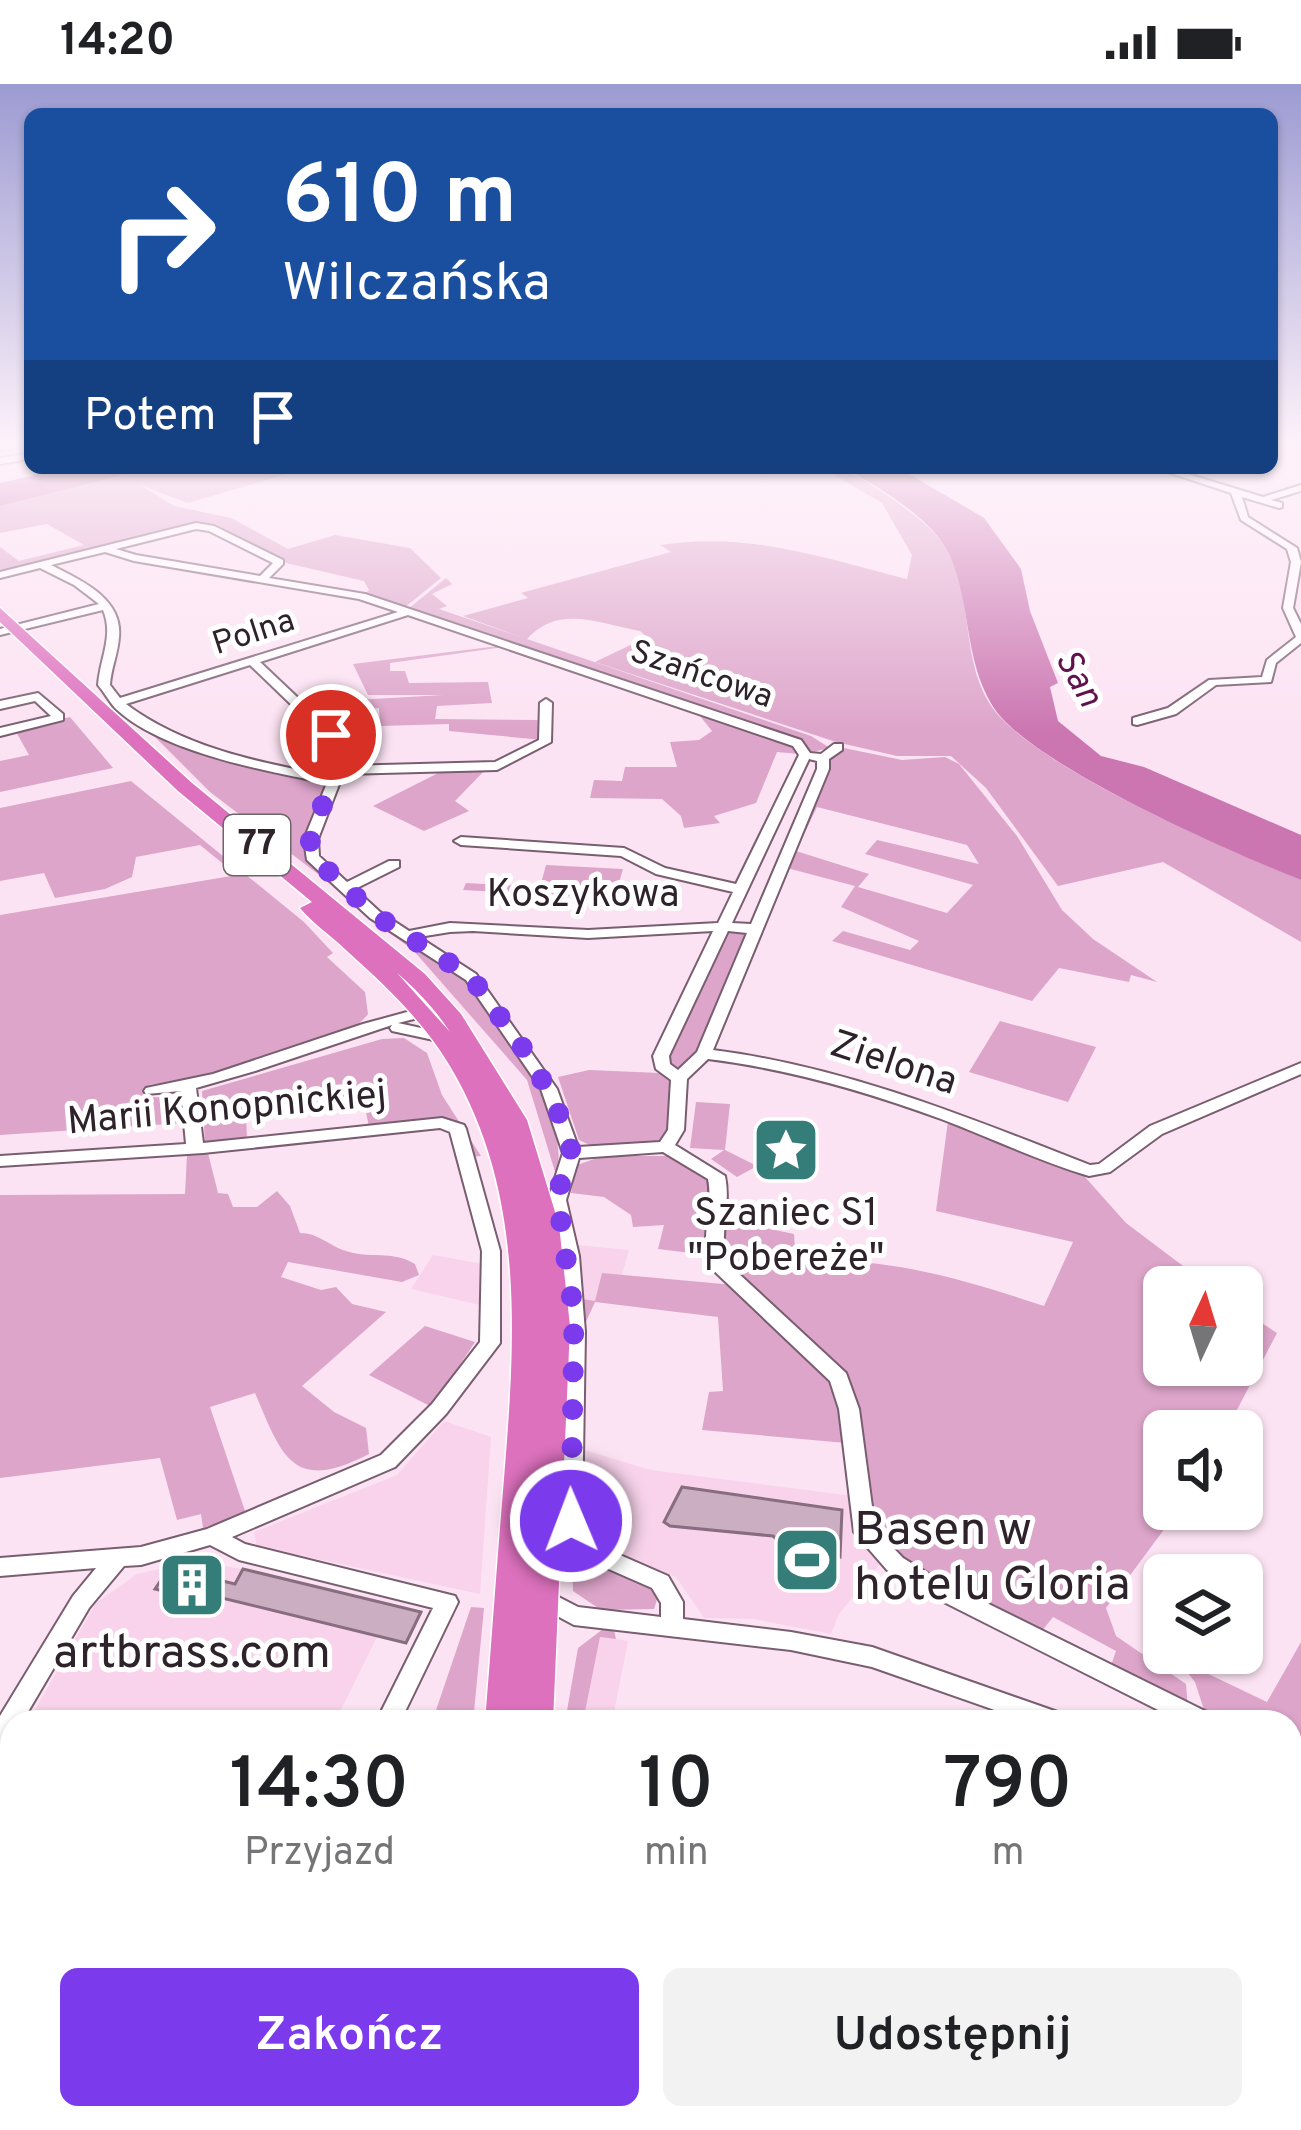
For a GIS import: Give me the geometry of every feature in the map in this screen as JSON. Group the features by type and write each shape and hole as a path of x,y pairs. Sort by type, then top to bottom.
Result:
{"highway":[{"name":"77","path":"0,613 6,635 170,794 326,921 396,986 493,1125 515,1196 526,1256 529,1329 503,1710"},
{"name":"77","path":"6,635 384,949 419,1020 515,1120 546,1225 556,1326 537,1710"}],"street":[{"path":"0,575 143,539"},
{"path":"231,539 280,564 265,576"},
{"path":"1138,721 1172,711 1214,682 1267,680 1271,662 1300,631 1288,608 1296,562 1292,548 1278,539"},
{"name":"Szańcowa","path":"104,548 134,558 265,576 361,596 796,743 805,755 797,760 661,1056 662,1066 679,1078 676,1130 666,1147"},
{"path":"40,564 87,588 105,605 114,629 104,685 118,703 149,727 194,744 334,775 497,766 545,742 546,703"},
{"path":"6,635 105,605"},
{"name":"Polna","path":"118,703 255,664 405,613"},
{"path":"255,664 331,735 339,751 310,848 326,874 455,963 487,996 549,1089 572,1153 557,1194 574,1315 571,1521 596,1554 661,1582 673,1602 672,1626"},
{"path":"0,705 42,698 59,714 0,732"},
{"path":"805,755 823,758 838,747"},
{"path":"679,1078 704,1054 824,769 823,758"},
{"path":"461,842 624,852 661,871 740,889"},
{"path":"756,853 786,856"},
{"path":"344,889 394,864"},
{"name":"Koszykowa","path":"411,935 439,929 592,934 724,925 756,928"},
{"path":"152,1091 419,1020"},
{"name":"Zielona","path":"704,1054 752,1058 856,1084 1089,1171 1104,1168 1163,1127 1301,1068"},
{"path":"188,1085 195,1148"},
{"name":"Marii Konopnickiej","path":"0,1161 195,1148 442,1123 458,1129 491,1251 490,1343 439,1409 388,1461 212,1536"},
{"path":"572,1153 666,1147 716,1176 721,1202 714,1220 716,1263 839,1378 849,1409 865,1532 887,1556 924,1582 1180,1710"},
{"path":"0,1567 118,1558 212,1536 238,1552 446,1602 394,1710"},
{"path":"16,1710 81,1602 118,1558"},
{"path":"542,1597 562,1612 592,1619 672,1626 872,1657 1024,1710"},
{"path":"539,1655 562,1631 592,1619"}],"shaded area":[{"path":"74,539 147,539 0,574 0,547 19,561 84,545"},
{"path":"238,539 270,539 288,549 320,539 361,539 410,548 441,578 404,608 364,595 369,590 364,581 286,563"},
{"path":"903,539 939,539 948,552 957,572 979,680 1001,718 1027,741 1100,787 1301,880 1301,942 1163,862 1058,886 986,788 951,756 897,756 836,742 595,662 647,637 640,631 565,619 539,628 527,639 463,616 528,598 521,593 671,552 660,545 755,544 907,579 912,555"},
{"path":"1000,539 1021,569 1030,611 1058,683 1050,687 1058,721 1101,756 1144,767 1301,835 1301,880 1134,804 1045,753 1013,728 983,687 957,574 942,542"},
{"path":"446,578 452,584 432,594 447,606 439,609 811,736 830,748 807,753 803,746 408,609"},
{"path":"504,647 390,663 390,671 405,671 409,683 488,682 492,703 437,706 435,719 537,720 543,725 543,740 449,731 449,724 380,726 379,708 311,711 302,703 443,695 368,695 353,664"},
{"path":"696,711 797,746 799,754 777,752 756,803 714,816 720,823 684,828 681,816 662,799 590,798 594,780 622,781 625,767 677,767 670,742 699,740 712,731"},
{"path":"70,717 113,768 0,792 0,761 29,755 15,730"},
{"path":"145,727 324,783 306,847 320,872 339,890 210,792"},
{"path":"844,748 902,760 945,757 959,764 1017,836 1062,910 1093,939 1157,982 1131,975 1129,982 1059,968 1032,1001 832,941 843,931 910,950 919,941 841,907 855,886 787,868 832,752","holes":["817,807 967,845 979,864 877,840 865,854 973,885 947,913 858,887 869,874 796,851"]},
{"path":"450,767 487,768 455,801 469,811 424,831 373,806"},
{"path":"131,781 304,922 333,953 327,957 365,992 368,1014 353,1027 300,1050 149,1085 149,1097 178,1098 183,1123 0,1135 0,915 237,875 200,845 136,857 132,877 105,889 55,898 44,873 0,881 0,808"},
{"path":"546,865 623,869 615,896 629,899 622,907 592,905 593,897 463,890 466,883 540,887"},
{"path":"384,929 457,972 498,1017 545,1100 559,1153 556,1175 527,1080 413,950"},
{"path":"741,929 749,934 722,1009 702,1045 678,1072 664,1062 725,931"},
{"path":"1000,1021 1096,1047 1068,1102 969,1072"},
{"path":"404,1038 427,1053 442,1095 481,1156 471,1157 460,1126 450,1119 369,1127 363,1097 246,1114 247,1140 205,1144 202,1091 382,1039"},
{"path":"589,1070 660,1073 673,1082 669,1133 656,1145 594,1147 579,1140 558,1077"},
{"path":"696,1102 730,1104 725,1150 757,1166 737,1177 711,1159 724,1150 690,1148"},
{"path":"948,1121 1077,1168 1126,1223 1183,1266 1143,1266 1143,1386 1249,1386 1237,1410 1143,1410 1143,1530 1164,1530 1106,1608 1116,1636 1143,1655 1143,1674 1171,1674 1186,1684 1188,1709 1109,1671 1116,1651 1053,1617 1037,1637 888,1552 868,1530 850,1397 722,1268 718,1218 794,1234 796,1262 892,1266 953,1278 1044,1306 1073,1242 936,1211"},
{"path":"208,1153 218,1193 228,1194 233,1207 257,1207 277,1191 290,1206 300,1233 346,1251 398,1257 415,1264 419,1275 402,1282 288,1262 281,1277 321,1290 336,1287 352,1304 386,1312 302,1386 334,1412 366,1428 369,1454 322,1470 306,1469 283,1451 255,1393 210,1407 246,1514 203,1528 201,1514 177,1520 160,1458 0,1478 0,1195 185,1194 187,1155"},
{"path":"603,1156 672,1156 710,1178 707,1255 658,1249 664,1225 633,1227 631,1215 604,1197 571,1193 577,1165"},
{"path":"576,1245 629,1250 622,1275 602,1274 595,1302 582,1299"},
{"path":"433,1255 483,1264 484,1306 411,1289"},
{"path":"602,1273 734,1285 836,1385 846,1443 702,1430 709,1392 723,1391 718,1317 595,1302 584,1326 582,1299 595,1301"},
{"path":"1263,1324 1277,1333 1263,1360"},
{"path":"425,1326 475,1342 432,1407 369,1375"},
{"path":"444,1421 491,1437 480,1594 257,1546 254,1532 397,1475"},
{"path":"581,1449 651,1470 852,1496 855,1533 881,1563 839,1614 831,1634 753,1619 704,1618 676,1577 615,1552 598,1539 584,1518 579,1492"},
{"path":"571,1542 659,1593 654,1609 601,1610 573,1591"},
{"path":"194,1561 243,1569 227,1599 377,1637 341,1710 35,1710 96,1603 137,1574"},
{"path":"471,1607 484,1608 474,1710 436,1710"},
{"path":"603,1629 614,1630 616,1639 600,1637 585,1710 567,1710 578,1648"},
{"path":"600,1636 628,1641 614,1710 585,1710"},
{"path":"1301,1642 1301,1710 1204,1710 1189,1674 1208,1674 1267,1702"}],"building":[{"path":"682,1487 842,1510 840,1557 830,1555 822,1585 803,1582 781,1573 785,1548 773,1536 670,1526 664,1522"},
{"path":"169,1568 235,1584 243,1569 421,1612 406,1643 218,1597 215,1603 155,1589"}],"place":[{"name":"Szaniec S1 \"Pobereże\"","path":"786,1150"},
{"name":"Basen w hotelu Gloria","path":"807,1560"},
{"name":"artbrass.com","path":"192,1585"}],"route":[{"path":"331,735 340,760 310,838 312,856 368,910 444,955 480,986 549,1089 572,1153 557,1194 570,1256 574,1315 571,1521"}],"water label":[{"name":"San","path":"1077,679"}]}
